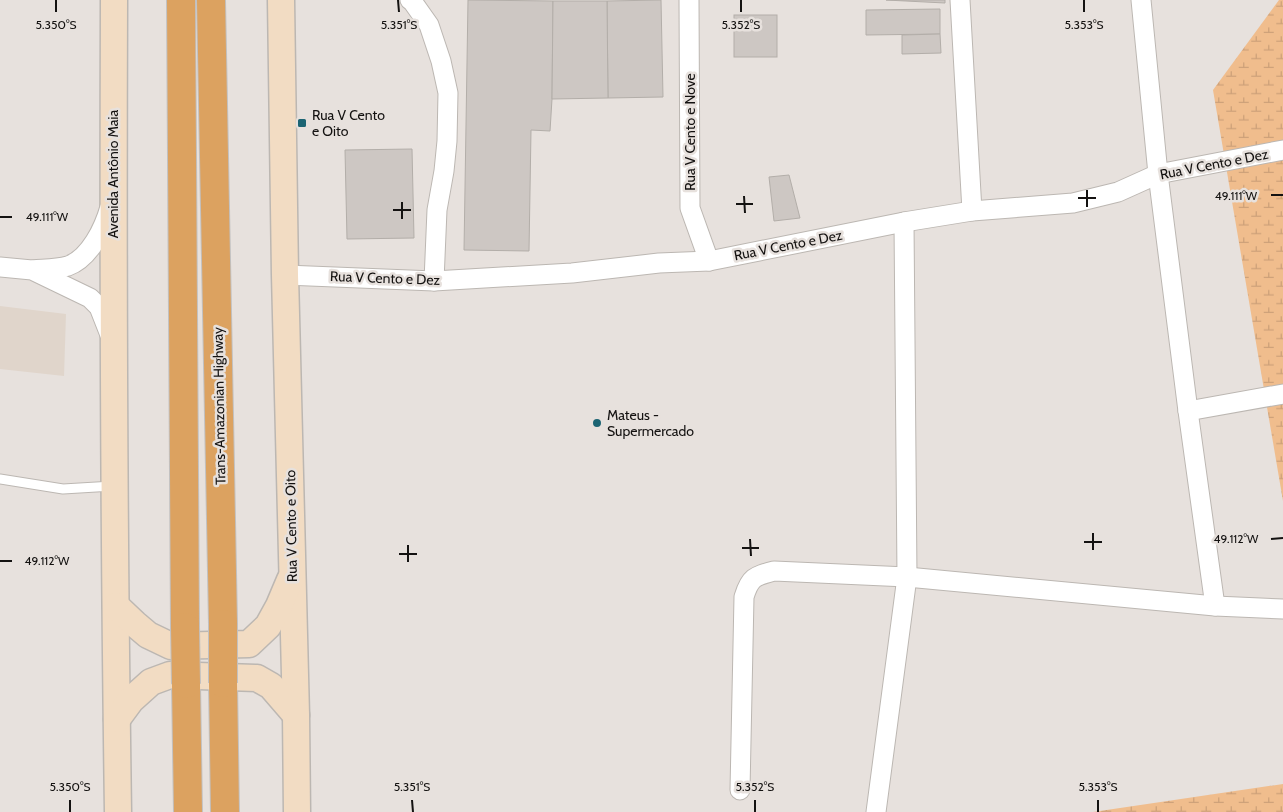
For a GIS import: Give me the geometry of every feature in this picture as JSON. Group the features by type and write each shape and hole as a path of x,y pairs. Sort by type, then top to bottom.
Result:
{"highway":[{"path":"181,0 188,812"},
{"name":"Trans-Amazonian Highway","path":"211,0 224,624 225,812"}],"main road":[{"name":"Avenida Antônio Maia","path":"114,0 113,195 118,812"},
{"name":"Rua V Cento e Oito","path":"281,0 284,275 297,812"},
{"path":"116,606 148,634 171,646 249,644 268,626 279,606 292,574"},
{"path":"117,719 131,700 151,682 170,675 257,678 271,686 296,715"}],"street":[{"path":"410,0 429,25 448,93 447,142 437,210 434,281"},
{"name":"Rua V Cento e Nove","path":"689,0 690,208 709,261"},
{"path":"960,0 972,211"},
{"path":"1141,0 1158,174 1215,606"},
{"name":"Rua V Cento e Dez","path":"284,275 434,281 572,273 659,263 709,261 904,222 972,211 1073,203 1118,192 1158,174 1283,150"},
{"path":"0,267 32,270 66,266 78,261 88,252 105,222 113,195"},
{"path":"876,812 907,577 904,222"},
{"path":"32,270 90,298 99,307 114,347"},
{"path":"1188,411 1283,394"},
{"path":"740,790 744,597 747,586 755,576 774,571 907,577 1215,606 1283,609"}],"lane":[{"path":"0,479 63,489 116,486"}],"shaded area":[{"path":"0,306 66,314 64,376 0,369"}],"green space":[{"path":"1279,0 1283,0 1283,501 1213,90"},
{"path":"1283,784 1283,812 1093,812"}],"building":[{"path":"468,0 553,1 550,131 531,130 529,251 464,250"},
{"path":"661,0 663,97 608,98 607,1"},
{"path":"886,0 945,0 945,3"},
{"path":"553,1 607,1 608,98 552,99"},
{"path":"940,9 940,34 866,35 866,10"},
{"path":"734,15 777,15 777,57 734,57"},
{"path":"940,34 941,53 902,54 902,35"},
{"path":"412,149 414,238 347,239 345,150"},
{"path":"789,175 800,218 774,221 769,177"}],"place":[{"name":"Rua V Cento e Oito","path":"302,123"},
{"name":"Mateus - Supermercado","path":"597,423"}]}
